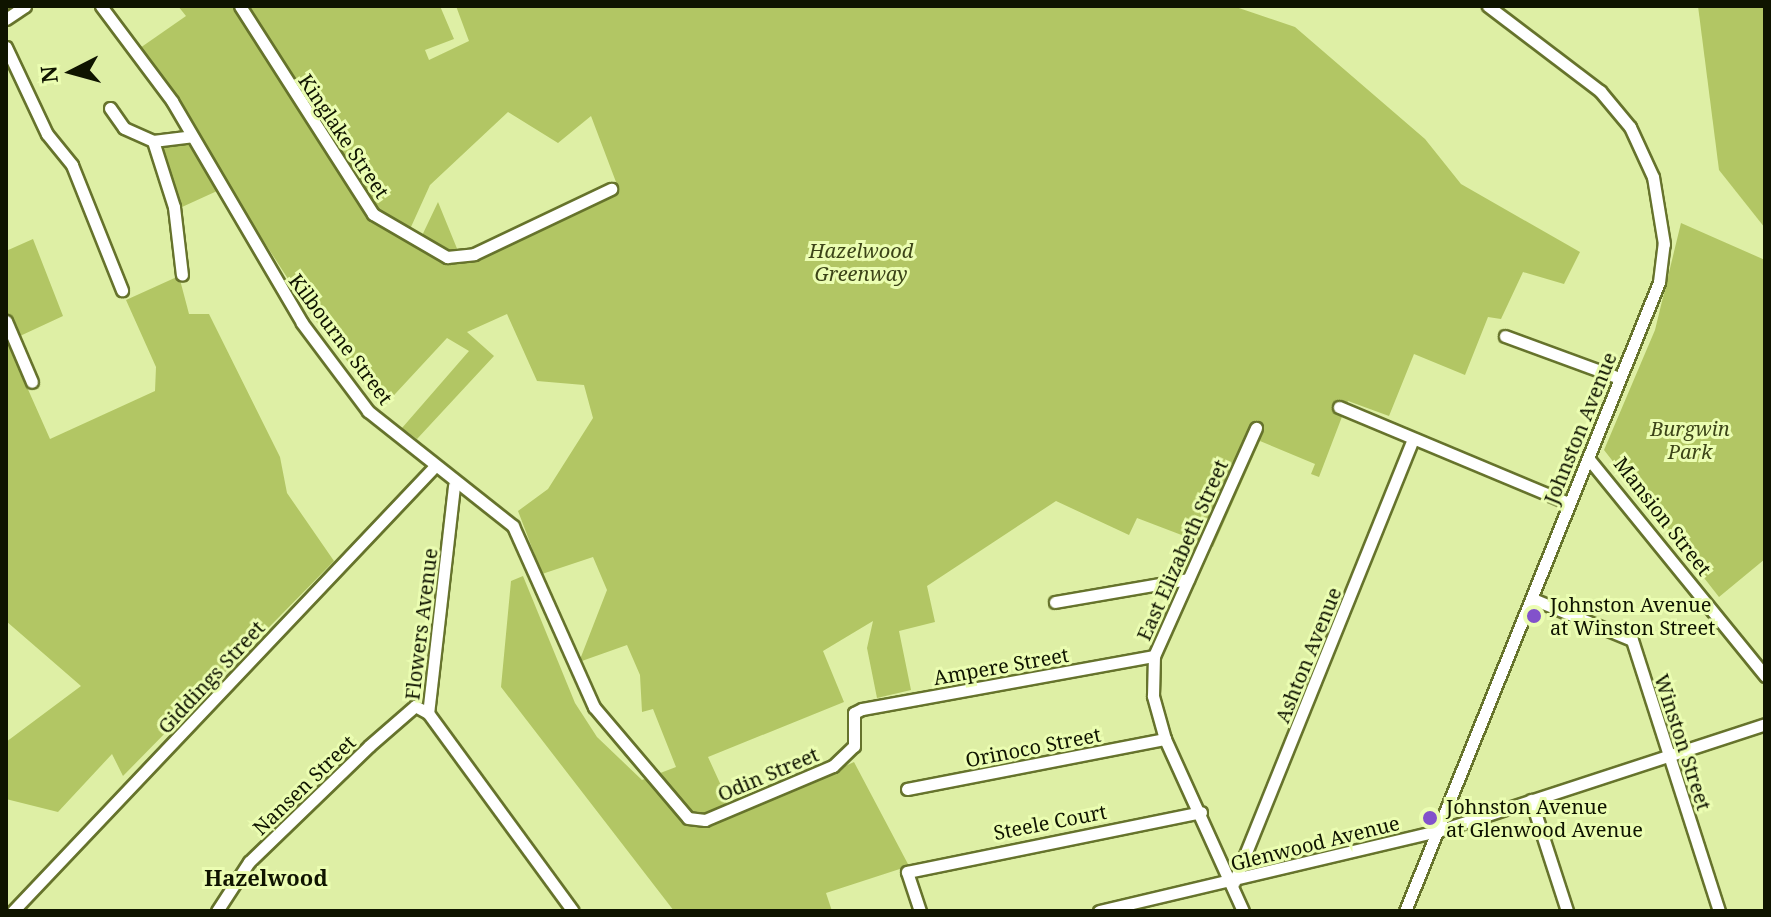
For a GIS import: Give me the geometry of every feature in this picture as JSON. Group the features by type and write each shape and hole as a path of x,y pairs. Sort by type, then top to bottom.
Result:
{"street":[{"path":"6,19 25,6"},
{"name":"Kilbourne Street","path":"101,6 192,136 302,323 368,411 454,486 513,526 594,707 688,818"},
{"name":"Kinglake Street","path":"240,6 373,214 447,257 474,254 611,189"},
{"name":"Johnston Avenue","path":"1405,911 1659,282 1664,244 1653,177 1630,127 1600,91 1488,6"},
{"path":"6,47 47,134 72,165 122,290"},
{"path":"110,108 124,128 153,141 192,136"},
{"path":"153,141 174,207 182,275"},
{"path":"6,321 32,382"},
{"path":"1505,336 1619,378"},
{"path":"1339,407 1569,503"},
{"name":"East Elizabeth Street","path":"1243,911 1234,882 1165,739 1153,696 1154,656 1256,428"},
{"name":"Ashton Avenue","path":"1234,882 1413,440"},
{"name":"Mansion Street","path":"1588,458 1765,676"},
{"name":"Giddings Street","path":"13,911 434,467"},
{"name":"Flowers Avenue","path":"454,486 428,713 573,911"},
{"path":"1055,602 1188,579"},
{"name":"Winston Street","path":"1533,599 1632,640 1719,911"},
{"name":"Ampere Street","path":"854,746 854,713 1154,656"},
{"name":"Nansen Street","path":"217,911 249,862 369,746 415,706 428,713"},
{"name":"Glenwood Avenue","path":"1100,911 1234,882 1438,831 1765,724"},
{"name":"Orinoco Street","path":"907,789 1165,739"},
{"name":"Odin Street","path":"688,818 705,820 776,793 833,766 854,746"},
{"path":"1531,800 1567,911"},
{"name":"Steele Court","path":"920,911 907,872 1201,812"}],"green space":[{"name":"Hazelwood Greenway","path":"178,6 440,6 454,39 425,50 429,60 469,41 456,6 1233,6 1295,27 1425,139 1461,184 1580,252 1564,284 1523,272 1501,319 1488,317 1465,375 1414,354 1389,416 1348,401 1319,477 1311,474 1315,464 1260,441 1213,547 1137,518 1129,535 1056,501 927,586 935,622 899,631 911,690 877,698 867,648 873,621 823,651 844,702 708,757 735,816 854,762 909,866 826,893 832,911 674,911 501,687 511,581 523,576 575,703 597,737 642,780 676,767 653,709 642,712 640,675 627,645 579,662 607,590 593,557 542,574 518,511 548,489 593,418 584,385 537,381 507,314 467,332 494,356 417,439 402,428 469,351 447,338 383,407 312,316 228,186 182,207 159,147 205,143 140,48 186,16","holes":["508,112 558,143 591,116 616,182 485,244 458,251 438,202 418,244 406,238 430,185"]},
{"path":"1698,6 1765,6 1765,228 1719,170"},
{"name":"Burgwin Park","path":"1681,223 1765,260 1765,559 1719,597 1604,450 1655,330"},
{"path":"33,239 63,316 7,342 50,439 155,391 156,367 126,300 179,276 189,314 209,314 280,457 287,493 334,561 123,776 112,754 58,812 6,799 6,742 81,686 6,621 6,251"}],"place":[{"name":"Johnston Avenue at Winston Street","path":"1534,616"},
{"name":"Johnston Avenue at Glenwood Avenue","path":"1430,818"}],"district":[{"name":"Hazelwood","path":"266,878"}]}
